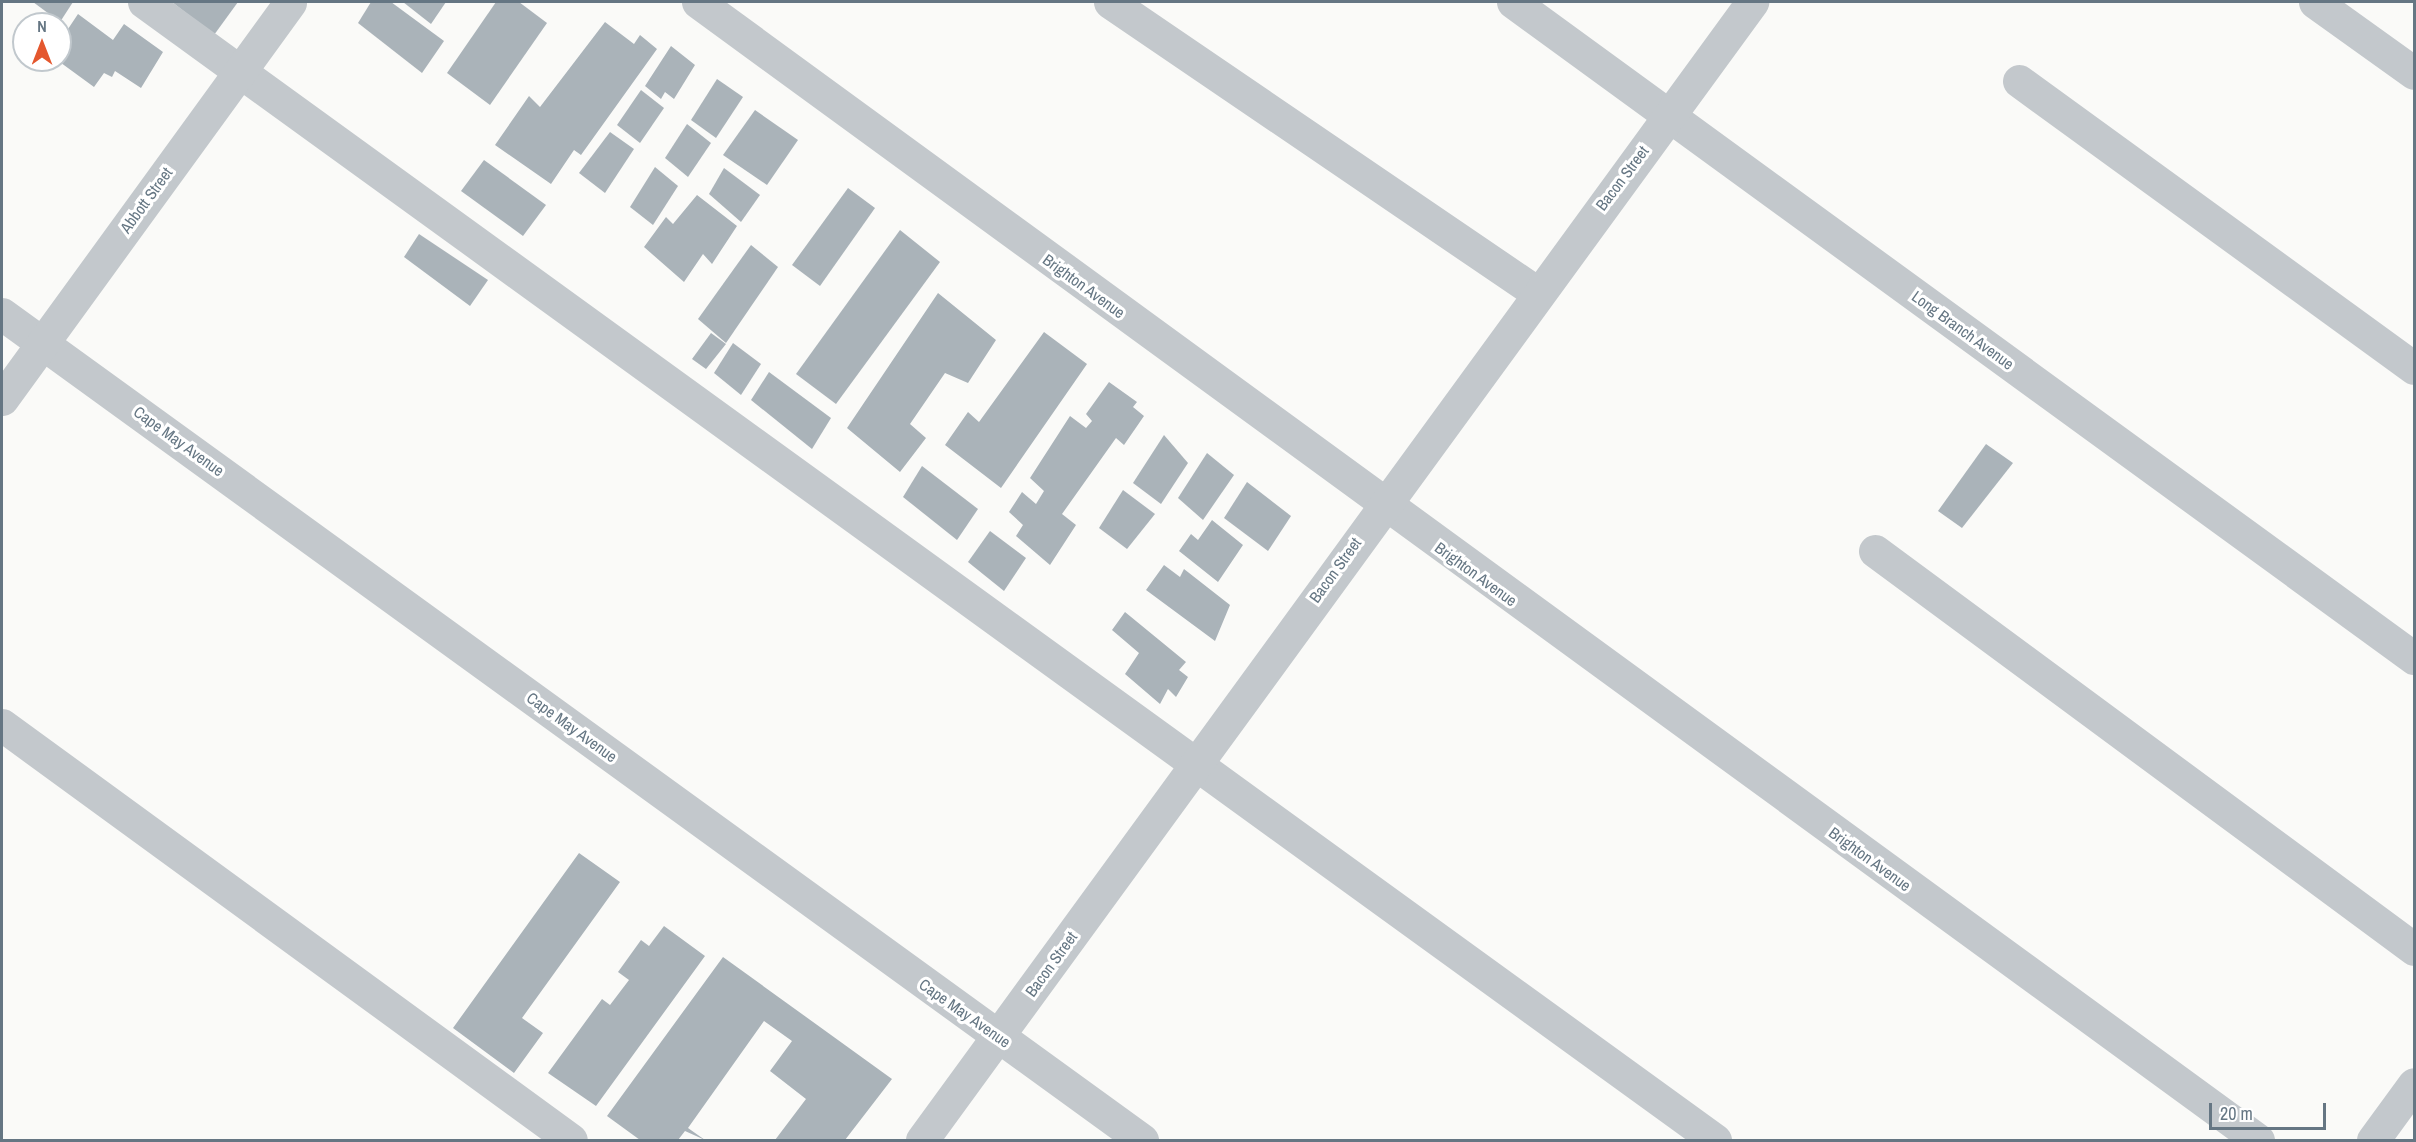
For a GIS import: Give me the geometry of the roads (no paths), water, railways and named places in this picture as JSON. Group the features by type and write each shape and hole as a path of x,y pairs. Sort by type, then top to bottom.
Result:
{"street":[{"path":"144,2 1197,761 1715,1140"},
{"name":"Abbott Street","path":"2,399 290,2"},
{"name":"Brighton Avenue","path":"698,2 1382,505 2258,1140"},
{"path":"1110,2 1536,292"},
{"name":"Long Branch Avenue","path":"1513,2 2415,658"},
{"name":"Bacon Street","path":"922,1140 1536,292 1752,2"},
{"path":"2315,2 2415,73"},
{"path":"2019,81 2415,368"},
{"name":"Cape May Avenue","path":"2,314 1142,1140"},
{"path":"1875,551 2415,949"},
{"path":"2,725 571,1140"},
{"path":"2373,1140 2415,1084"}]}
